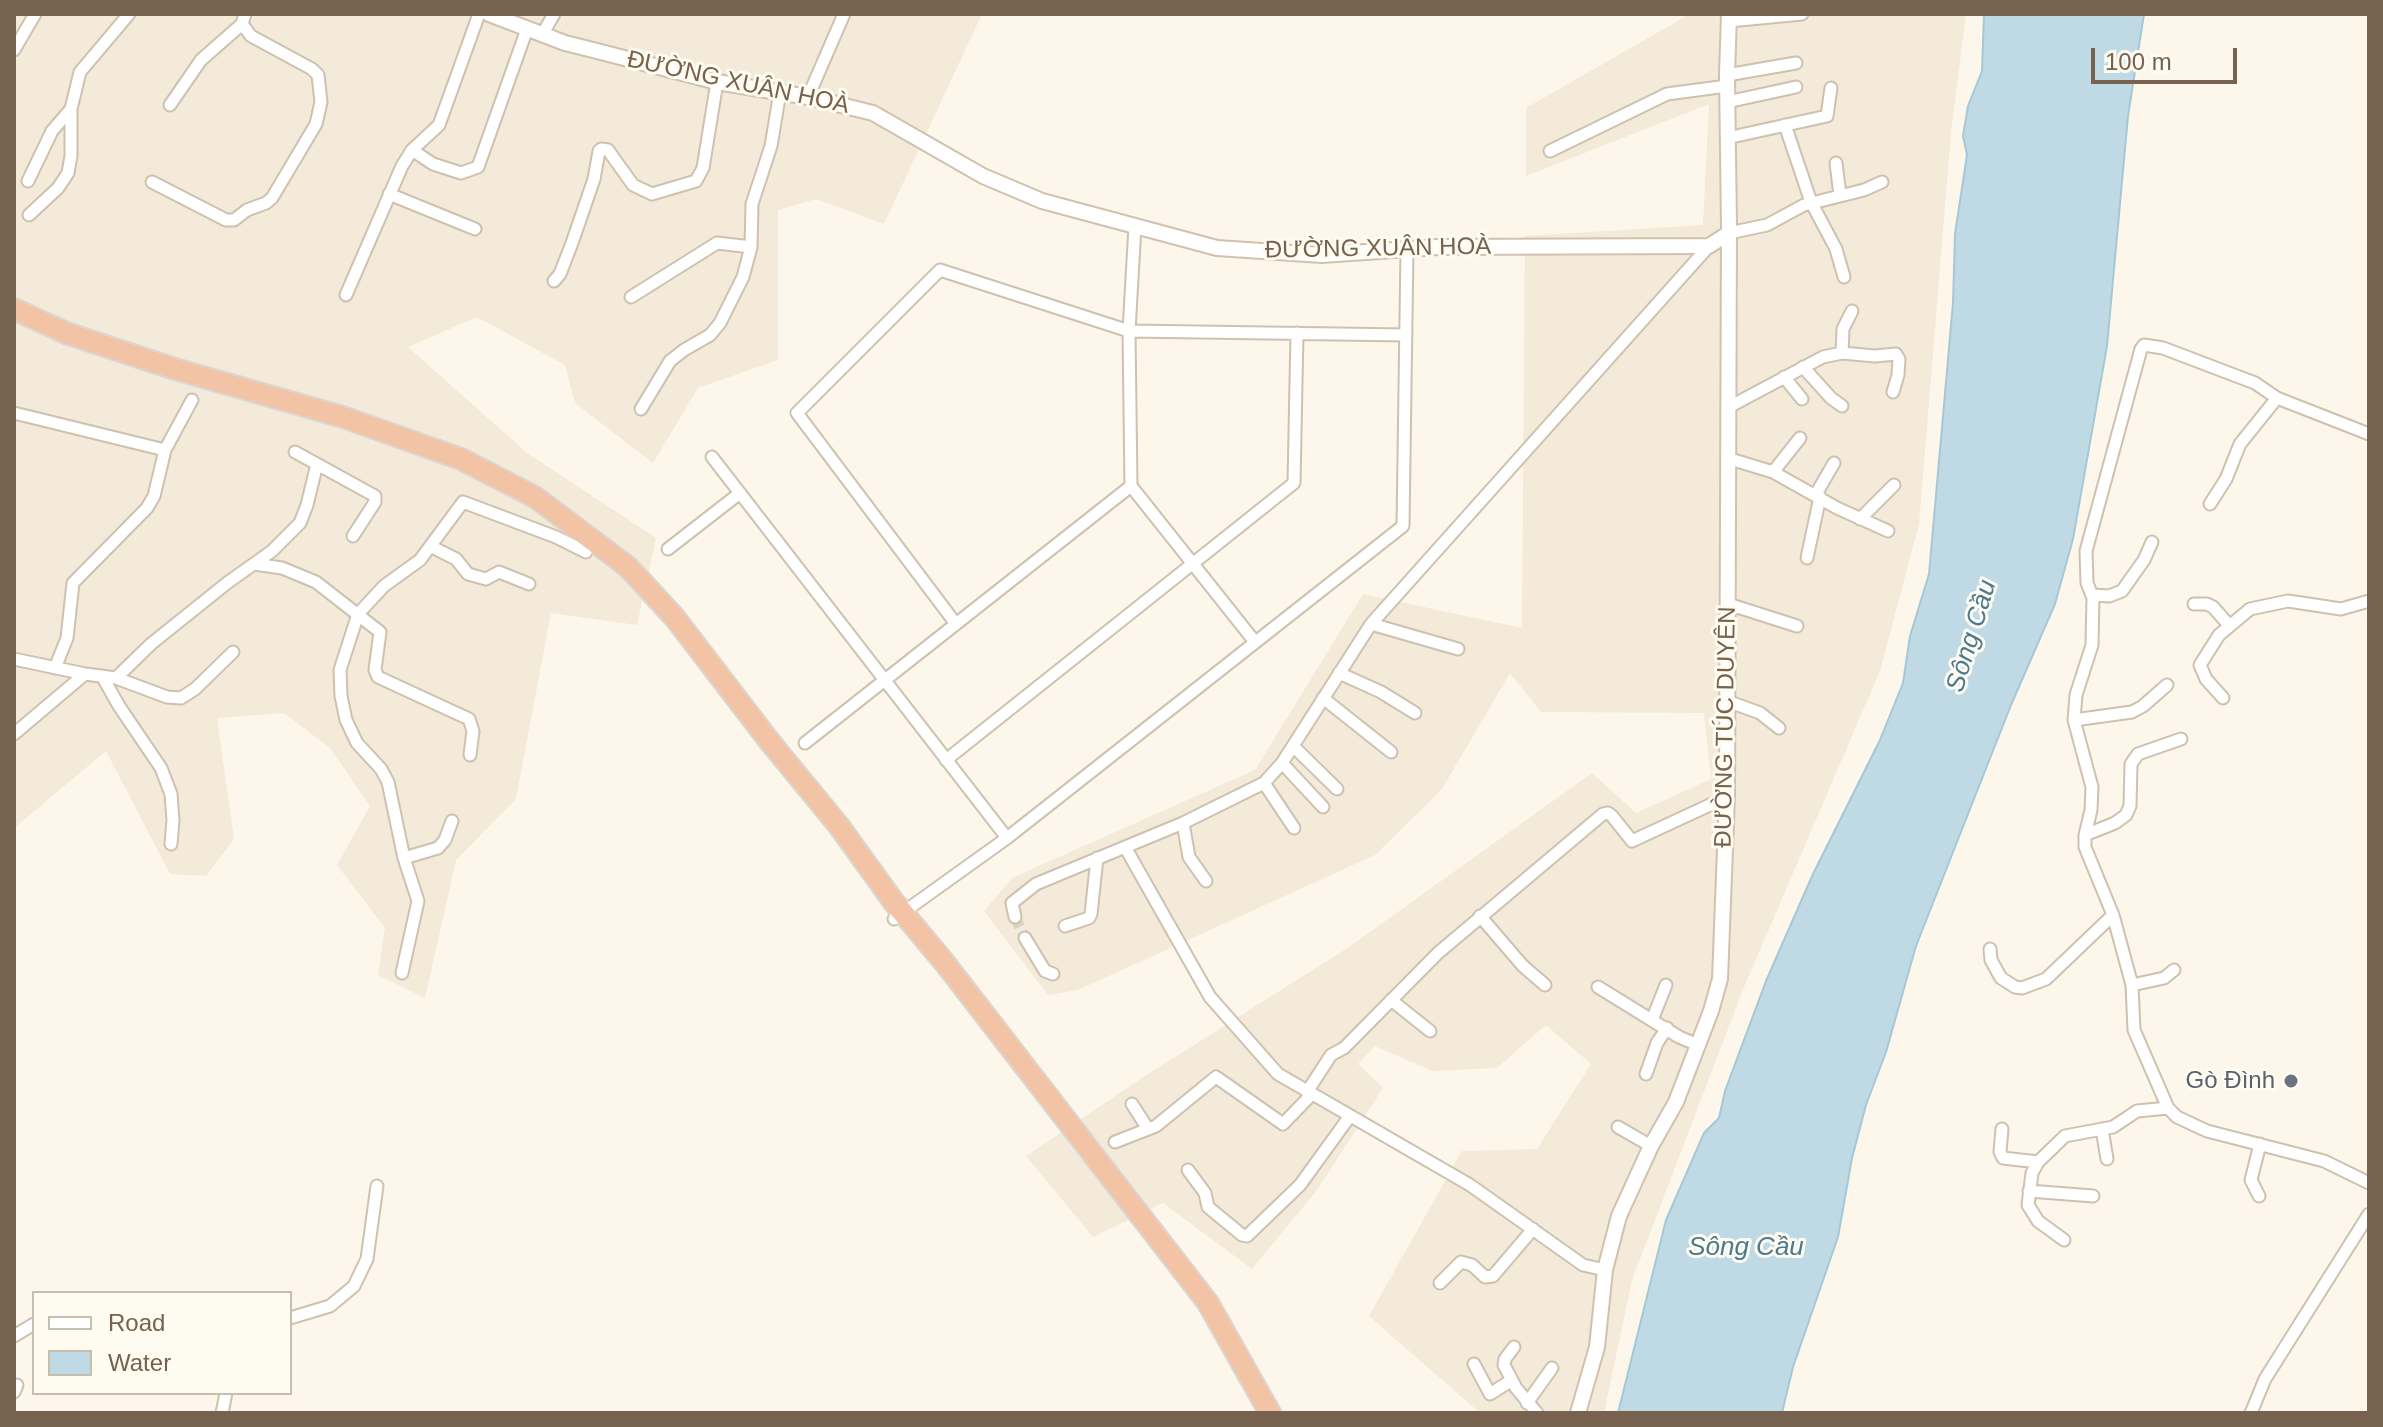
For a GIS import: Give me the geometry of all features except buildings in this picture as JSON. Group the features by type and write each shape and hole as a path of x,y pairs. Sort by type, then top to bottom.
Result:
{"highway":[{"path":"14,309 66,333 343,417 461,459 535,497 607,548 659,599 839,826 899,916 1201,1310 1259,1413"},
{"path":"14,324 180,383 451,465 491,483 574,534 601,555 644,595 762,749 1208,1303 1270,1413"}],"street":[{"path":"14,50 35,14"},
{"path":"29,215 58,188 68,173 71,109 80,72 129,14"},
{"path":"346,295 402,166 412,150 439,125 479,14"},
{"name":"ĐƯỜNG XUÂN HOÀ","path":"489,14 542,35 717,82 808,97 873,113 983,176 1042,201 1217,248 1322,255 1407,249 1709,246"},
{"path":"542,35 554,14"},
{"path":"808,97 844,14"},
{"path":"1729,17 1802,14"},
{"name":"ĐƯỜNG TÚC DUYÊN","path":"1578,1413 1597,1347 1605,1270 1619,1216 1651,1146 1676,1102 1720,979 1727,797 1729,17"},
{"path":"152,182 226,220 234,220 272,198 316,124 321,102 318,75 251,36 244,19 201,60 170,105"},
{"path":"412,150 433,164 461,173 478,167 527,29"},
{"path":"1727,88 1796,63"},
{"path":"554,281 560,274 594,179 599,151 608,150 633,185 652,194 696,181 703,168 717,82"},
{"path":"1550,151 1667,94 1727,88 1796,87"},
{"path":"1727,138 1827,116 1831,88"},
{"path":"641,409 670,361 710,335 720,323 743,277 751,247 752,204 771,146 780,92"},
{"path":"28,181 52,131 71,109"},
{"path":"1785,125 1811,202 1836,249 1844,277"},
{"path":"1836,163 1840,195"},
{"path":"1015,917 1012,903 1032,887 1183,823 1264,783 1282,763 1371,624 1709,246 1729,233 1767,225 1811,202 1864,190 1882,182"},
{"path":"389,194 475,229"},
{"path":"1135,226 1129,331 1131,486 1255,642"},
{"path":"631,297 717,243 751,247"},
{"path":"899,916 1007,838 1403,526 1407,249"},
{"path":"956,624 797,413 940,270 1129,331 1406,335"},
{"path":"1842,353 1843,329 1852,311"},
{"path":"946,760 1294,483 1297,333"},
{"path":"2369,434 2277,398 2255,383 2163,348 2144,345 2086,551 2087,583 2093,595 2091,652 2076,695 2074,720 2092,787 2085,847 2113,915 2132,985 2134,1030 2168,1108 2177,1117 2207,1131 2324,1161 2369,1183"},
{"path":"1727,408 1823,357 1842,353 1896,354 1899,359 1898,375 1893,392"},
{"path":"1803,367 1842,406"},
{"path":"1784,377 1802,399"},
{"path":"2210,504 2226,479 2240,444 2277,398"},
{"path":"55,668 67,638 73,583 147,508 154,496 165,450 192,400"},
{"path":"14,413 165,450"},
{"path":"1773,472 1800,438"},
{"path":"295,452 375,496 375,502 353,536"},
{"path":"712,457 1007,838"},
{"path":"1727,458 1773,472 1888,531"},
{"path":"1807,558 1818,495 1834,463"},
{"path":"116,678 171,627 272,551 300,523 317,464"},
{"path":"1860,519 1894,485"},
{"path":"805,743 1131,486"},
{"path":"668,549 740,493"},
{"path":"402,973 418,901 404,858 388,782 357,743 346,720 341,696 340,670 358,614 384,586 420,560 463,502 556,537 586,552"},
{"path":"2093,595 2109,596 2122,591 2144,560 2152,542"},
{"path":"432,547 456,559 468,574 491,578 499,572 529,584"},
{"path":"254,564 282,568 304,576 380,632 375,670 378,677 469,719 473,731 470,755"},
{"path":"2223,698 2206,679 2200,665 2228,624 2255,607 2288,601 2341,609 2369,601"},
{"path":"1728,604 1797,626"},
{"path":"2194,604 2213,607 2228,624"},
{"path":"1371,624 1458,649"},
{"path":"14,659 116,678 167,697 181,698 195,689 233,652"},
{"path":"1339,673 1381,692 1415,713"},
{"path":"14,734 85,674"},
{"path":"102,676 161,768 171,794 171,844"},
{"path":"2074,720 2132,712 2157,696 2167,685"},
{"path":"1323,698 1391,752"},
{"path":"1727,701 1760,713 1779,728"},
{"path":"2085,835 2126,815 2130,806 2131,764 2138,754 2181,739"},
{"path":"1293,746 1337,789"},
{"path":"1282,763 1323,807"},
{"path":"1264,783 1294,828"},
{"path":"1115,1142 1161,1122 1216,1077 1283,1124 1310,1093 1331,1055 1344,1048 1480,916 1603,814 1612,816 1632,841 1727,797"},
{"path":"404,858 438,848 445,840 452,821"},
{"path":"1183,823 1189,857 1206,881"},
{"path":"1125,847 1215,1002 1278,1074 1470,1185 1583,1265 1605,1270"},
{"path":"1065,926 1089,918 1091,914 1097,858"},
{"path":"1990,949 1991,960 2001,978 2022,988 2046,979 2113,915"},
{"path":"1480,916 1523,966 1545,985"},
{"path":"1025,938 1045,971 1053,974"},
{"path":"2132,985 2164,978 2174,970"},
{"path":"1652,1020 1666,985"},
{"path":"1598,987 1698,1045"},
{"path":"1391,1000 1430,1031"},
{"path":"1646,1074 1657,1043 1667,1028"},
{"path":"1132,1104 1148,1129"},
{"path":"2064,1240 2030,1212 2029,1191 2032,1173 2038,1162 2065,1136 2118,1125 2137,1111 2168,1108"},
{"path":"1188,1170 1205,1193 1208,1207 1247,1236 1300,1185 1350,1116"},
{"path":"1618,1127 1651,1146"},
{"path":"2002,1129 2000,1152 2003,1158 2038,1162"},
{"path":"2102,1129 2107,1159"},
{"path":"2259,1196 2251,1180 2260,1144"},
{"path":"292,1317 330,1306 354,1286 367,1259 377,1186"},
{"path":"2029,1191 2093,1196"},
{"path":"2251,1413 2265,1379 2369,1214"},
{"path":"1440,1283 1461,1262 1472,1265 1485,1277 1493,1276 1533,1229"},
{"path":"14,1336 32,1325"},
{"path":"1514,1347 1503,1362 1527,1403 1537,1413"},
{"path":"1474,1364 1490,1394 1512,1380"},
{"path":"1527,1403 1552,1368"}],"shaded area":[{"path":"14,14 982,14 884,224 816,199 778,210 778,360 698,388 653,463 575,403 565,365 477,317 408,347 527,453 656,538 637,625 551,613 516,799 456,860 425,998 378,975 385,928 337,865 370,806 330,748 284,713 217,718 234,839 206,876 170,874 106,751 14,828"},
{"path":"1690,14 1966,14 1951,133 1919,524 1880,671 1744,987 1632,1280 1604,1413 1480,1413 1369,1316 1462,1151 1537,1149 1591,1064 1546,1025 1497,1068 1432,1071 1375,1046 1358,1064 1383,1088 1317,1190 1252,1269 1163,1203 1093,1237 1026,1156 1148,1074 1346,949 1592,773 1636,813 1711,779 1704,713 1541,712 1510,673 1442,789 1375,855 1078,990 1048,995 984,911 1012,878 1255,770 1363,594 1522,628 1525,236 1703,225 1709,104 1526,176 1526,108"}],"water":[{"name":"Sông Cầu","path":"1984,14 2144,14 2128,116 2107,346 2073,539 2055,604 2011,705 1916,946 1886,1052 1866,1105 1852,1158 1838,1237 1793,1367 1782,1413 1618,1413 1666,1220 1704,1133 1719,1118 1725,1091 1766,981 1813,874 1880,740 1903,683 1910,636 1929,574 1953,303 1955,234 1967,155 1963,136 1968,106 1982,71"}],"tunnel":[{"path":"1015,917 1025,938"}],"place":[{"name":"Gò Đình","path":"2291,1081"}]}
